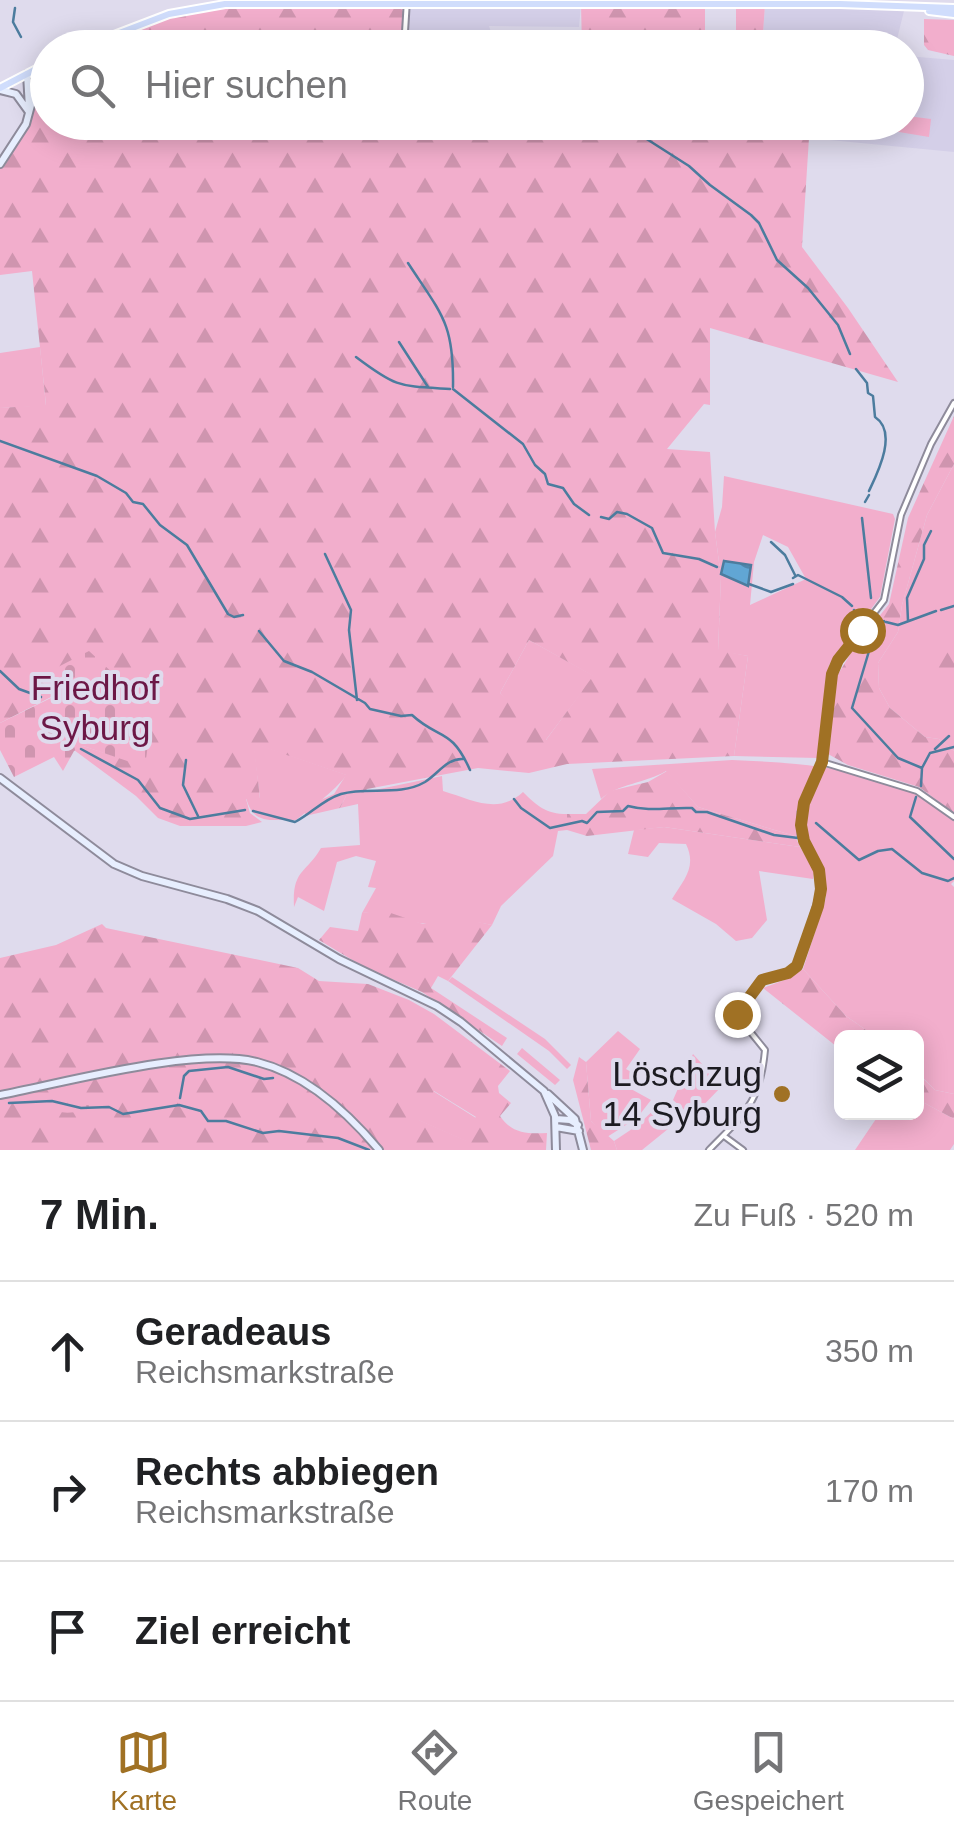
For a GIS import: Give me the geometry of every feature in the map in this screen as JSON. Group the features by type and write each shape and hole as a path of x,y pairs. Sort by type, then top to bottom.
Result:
{"main road":[{"path":"127,30 169,14 225,4 840,4 954,11"},
{"path":"0,89 30,72"},
{"path":"26,74 30,81"},
{"path":"0,164 30,114 26,74"},
{"path":"0,89 20,97 30,114"},
{"path":"0,778 114,864 258,911 339,960 437,1006 482,1038 572,1115 580,1129 583,1150"},
{"path":"0,1094 204,1059 244,1060 287,1073 314,1090 379,1150"},
{"path":"544,1091 556,1123 556,1150"},
{"path":"556,1123 566,1119 580,1129"}],"street":[{"path":"406,30 409,2"},
{"path":"709,1150 744,1117 755,1098 765,1055 764,1048 738,1017 738,1010 762,980 788,973 797,966 818,906 819,870 804,841 801,825 804,803 822,762 835,666 881,606 900,515 954,403"},
{"path":"822,762 917,791 954,817"},
{"path":"724,1136 743,1150"}],"shaded area":[{"path":"408,5 581,5 579,27 405,30"},
{"path":"765,5 905,7 899,30 763,30"},
{"path":"924,57 954,60 954,152 830,140 924,140"}],"green space":[{"path":"225,4 408,5 405,30 127,30 169,14"},
{"path":"705,4 705,30 582,30 581,5"},
{"path":"736,4 765,5 763,30 736,30"},
{"path":"924,19 954,20 954,56 928,50 924,45"},
{"path":"30,72 30,140 809,140 802,247 898,382 710,328 710,405 704,404 667,449 710,452 721,577 718,650 748,656 734,756 567,764 529,773 478,768 367,789 362,795 346,796 340,808 305,816 305,807 334,794 346,775 254,744 260,799 246,799 250,813 262,822 246,826 180,826 158,818 136,796 74,750 83,746 145,766 59,693 0,723 0,408 46,405 32,271 0,275 0,164 26,124","holes":["529,640 593,676 546,740 538,726 500,693"]},
{"path":"924,118 931,119 929,137 924,136"},
{"path":"40,347 46,406 0,408 0,353"},
{"path":"954,416 954,464 927,515 898,632 878,663 879,688 890,708 925,737 939,739 954,751 954,813 919,787 848,765 828,754 837,676 889,604 908,518"},
{"path":"954,464 954,751 939,739 925,737 890,708 879,688 878,663 898,632 927,515"},
{"path":"724,476 893,514 895,519 880,597 860,624 853,611 858,626 829,665 818,758 734,756 748,656 718,651 721,577 715,532","holes":["763,535 788,547 806,579 750,605 754,562"]},
{"path":"529,640 594,676 545,741 500,693"},
{"path":"948,643 954,643 954,668 938,683 926,674 927,670"},
{"name":"Friedhof Syburg","path":"89,651 130,689 150,729 145,767 83,746 74,751 63,771 54,757 14,777 0,750 0,723 59,694 58,667"},
{"path":"253,743 347,775 296,820 259,817 246,798 260,798"},
{"path":"732,760 820,767 905,789 954,819 951,884 954,1094 935,1090 924,1079 924,1030 866,1030 846,1016 803,969 826,898 824,872 807,833 795,836 698,807 666,771 601,799 592,769"},
{"path":"667,771 698,807 795,836 800,847 664,827 587,836 567,830 567,814 586,814 610,791 648,782"},
{"path":"442,776 443,791 475,801 504,803 523,792 542,808 567,814 567,830 558,831 553,856 501,906 492,925 427,924 380,913 362,913 376,888 368,887 376,861 356,856 337,862 324,911 298,897 294,907 298,878 321,848 360,845 358,804 340,808 346,796"},
{"path":"664,827 800,847 814,870 813,879 759,871 767,920 752,938 736,941 716,924 672,899 690,866 686,844 659,843 648,857 628,854 634,830"},
{"path":"382,910 423,924 469,920 492,925 448,981 438,976 431,988 507,1038 502,1046 422,992 364,967 319,940 330,927 358,931 362,913"},
{"path":"102,924 106,928 298,968 319,981 368,984 409,1000 510,1071 498,1086 499,1093 511,1103 500,1116 515,1130 547,1133 546,1150 0,1150 0,958 56,945","holes":["434,1091 476,1117 468,1125 467,1141 419,1120"]},
{"path":"803,969 846,1016 866,1030 834,1030 834,1044 763,988"},
{"path":"452,977 545,1039 571,1065 567,1069 549,1051 448,981"},
{"path":"618,1031 640,1049 626,1069 638,1076 631,1089 651,1100 637,1118 607,1137 591,1121 586,1062"},
{"path":"522,1048 560,1080 555,1085 517,1054"},
{"path":"693,1054 722,1086 692,1117 673,1100"},
{"path":"579,1057 586,1062 591,1121 614,1141 617,1150 591,1150 573,1080"},
{"path":"924,1080 935,1090 954,1094 954,1119 924,1103"},
{"path":"433,1091 476,1118 468,1142 418,1120"},
{"path":"87,1099 92,1107 75,1112 58,1112 48,1107 52,1101 64,1104"},
{"path":"664,1100 684,1116 642,1150 617,1150 614,1141"},
{"path":"924,1103 954,1119 954,1144 950,1150 855,1150 875,1120 924,1120"}],"water":[{"path":"724,561 751,565 748,586 721,574"}],"waterway":[{"path":"15,8 13,22 21,37"},
{"path":"648,140 689,166 759,223 777,260 808,288 838,325 850,354"},
{"path":"408,263 444,320 451,348 453,387"},
{"path":"399,342 428,387"},
{"path":"356,357 399,383 450,389"},
{"path":"856,369 873,396 875,417 885,432 884,453 869,491"},
{"path":"453,389 523,444 548,484 563,488 574,504 589,515"},
{"path":"0,441 97,476 126,493 133,502 143,504 160,525 187,545 228,614 243,615"},
{"path":"865,502 869,495"},
{"path":"601,517 609,519 617,512 627,514 652,528 663,553 699,559 717,567"},
{"path":"862,518 871,598"},
{"path":"908,621 907,598 931,531"},
{"path":"771,542 785,555 795,575"},
{"path":"325,554 351,610 349,630 357,700"},
{"path":"793,578 798,575 852,606"},
{"path":"749,584 771,592 793,584"},
{"path":"941,610 954,606"},
{"path":"854,610 858,628"},
{"path":"886,622 898,625 936,611"},
{"path":"884,621 872,641 852,708 898,758 922,768"},
{"path":"259,631 284,661 312,672 370,709 412,715 444,736 457,747 470,770"},
{"path":"0,671 19,689 41,697"},
{"path":"935,749 949,736"},
{"path":"921,786 922,768 930,753 954,747"},
{"path":"81,749 138,780 160,808 190,819 245,810"},
{"path":"253,811 295,822 341,794 415,786 447,764 463,759"},
{"path":"186,760 183,785 198,816"},
{"path":"916,797 910,817 954,859"},
{"path":"514,799 550,828 587,823 597,812 623,811 628,806 692,808 774,835 798,838 798,811"},
{"path":"816,823 859,860 892,849 922,873 948,881 954,878"},
{"path":"180,1098 184,1076 189,1071 228,1067 264,1079 273,1078"},
{"path":"9,1103 52,1101 81,1108 109,1107 123,1114 179,1105 201,1111 208,1121 226,1121 263,1133 279,1131 338,1138 369,1150"}],"place":[{"name":"Löschzug 14 Syburg","path":"782,1094"}],"route":[{"path":"737,1014 762,980 788,973 797,966 818,906 819,870 804,841 801,825 804,803 822,762 832,674 862,630"}]}
